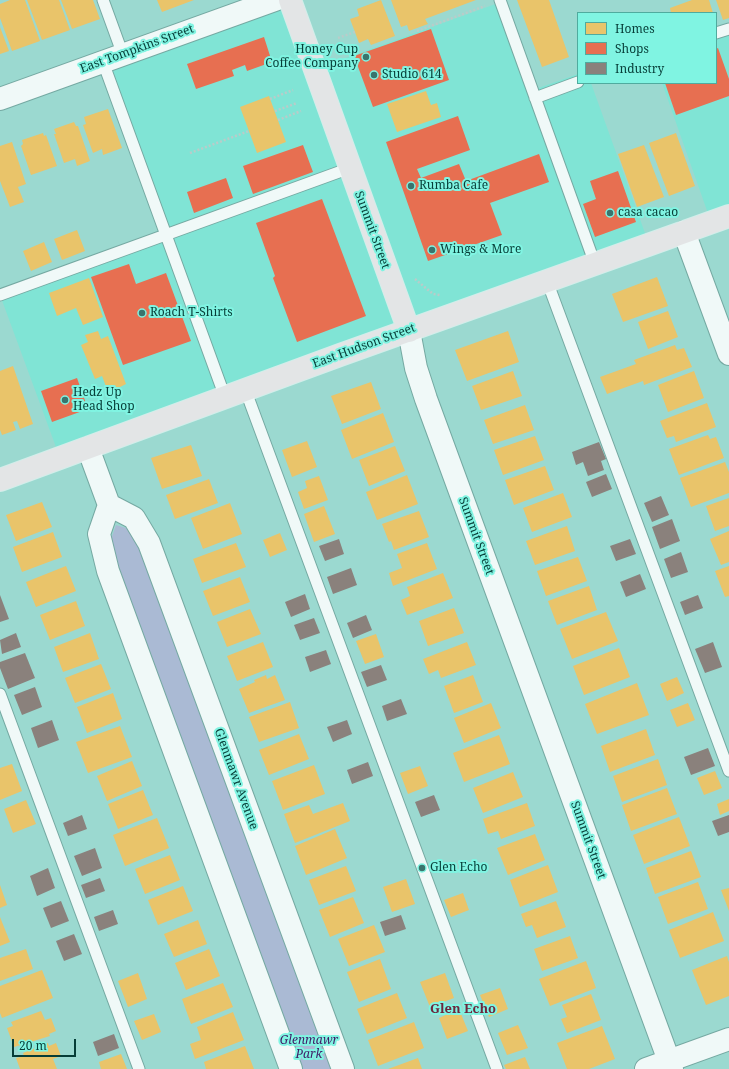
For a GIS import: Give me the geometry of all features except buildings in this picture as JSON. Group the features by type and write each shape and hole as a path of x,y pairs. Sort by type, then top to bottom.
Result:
{"main road":[{"name":"Summit Street","path":"290,0 408,331"},
{"name":"East Hudson Street","path":"0,480 246,389 729,216"}],"street":[{"name":"East Tompkins Street","path":"0,99 274,0"},
{"path":"684,232 729,354"},
{"name":"Summit Street","path":"408,331 416,368 426,399 670,1065"},
{"path":"88,448 109,505 99,534 108,571 291,1069"},
{"name":"Glenmawr Avenue","path":"109,505 134,518 150,543 343,1069"},
{"path":"646,1069 670,1065 729,1039"}],"lane":[{"path":"103,0 113,58 166,235 225,397"},
{"path":"500,0 595,264"},
{"path":"717,34 729,29"},
{"path":"535,98 577,82"},
{"path":"0,295 350,168"},
{"path":"547,281 729,771"},
{"path":"246,389 497,1069"},
{"path":"0,694 139,1069"}],"path":[{"path":"416,31 486,5"},
{"path":"338,38 355,32"},
{"path":"270,99 293,90"},
{"path":"275,111 298,103"},
{"path":"278,120 301,111"},
{"path":"190,152 249,131"},
{"path":"413,276 417,282 433,294 444,296"}],"shaded area":[{"path":"290,0 315,69 501,2 533,90 577,74 577,84 591,84 650,247 60,458 0,295 166,235 103,62"},
{"path":"729,29 729,216 711,222 662,84 717,84 717,33"}],"green space":[{"name":"Glenmawr Park","path":"116,525 126,528 138,541 333,1069 301,1069 111,552 110,542"}],"place":[{"name":"Honey Cup Coffee Company","path":"366,57"},
{"name":"Studio 614","path":"374,75"},
{"name":"Rumba Cafe","path":"411,186"},
{"name":"casa cacao","path":"610,213"},
{"name":"Wings & More","path":"432,250"},
{"name":"Roach T-Shirts","path":"142,313"},
{"name":"Hedz Up Head Shop","path":"65,400"},
{"name":"Glen Echo","path":"422,868"}],"district":[{"name":"Glen Echo","path":"463,1009"}]}
